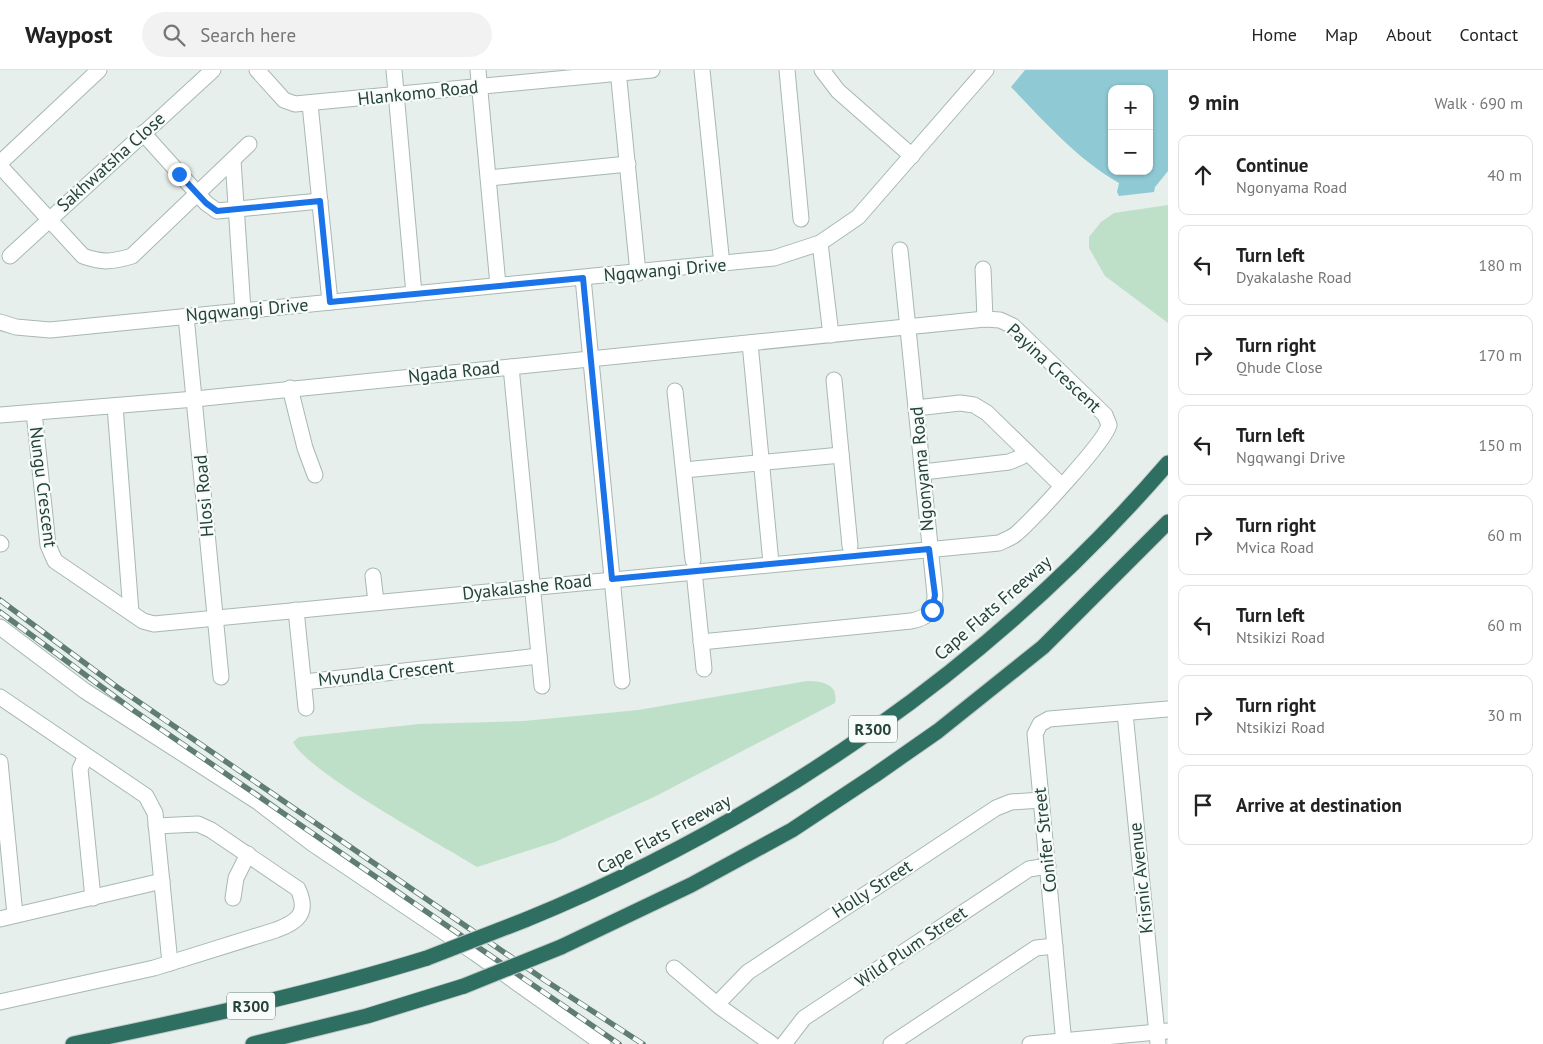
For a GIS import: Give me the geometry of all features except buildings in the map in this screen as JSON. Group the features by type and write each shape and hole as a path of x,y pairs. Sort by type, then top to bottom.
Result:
{"highway":[{"name":"Cape Flats Freeway","path":"73,1044 266,1003 369,976 427,958 595,891 672,854 768,799 910,703 977,649 1064,572 1114,522 1168,463"},
{"name":"R300","path":"252,1044 367,1016 464,986 561,947 691,885 792,830 938,731 1043,647 1168,522"}],"street":[{"path":"99,70 0,164 83,256 100,262 116,261 132,256 198,195 249,144"},
{"name":"Sakhwatsha Close","path":"10,256 48,219 213,70"},
{"name":"Hlankomo Road","path":"257,70 284,100 295,104 652,70"},
{"path":"394,70 414,294"},
{"path":"478,70 498,286"},
{"path":"702,70 722,265"},
{"path":"787,70 801,219"},
{"path":"822,70 838,91 912,156"},
{"name":"Ngqwangi Drive","path":"0,322 16,328 50,330 722,265 774,258 820,243 858,217 986,70"},
{"path":"618,72 638,273"},
{"path":"310,104 330,302"},
{"path":"143,133 198,195 217,211 320,201"},
{"path":"233,160 242,310"},
{"path":"488,178 628,164"},
{"path":"820,243 831,335"},
{"name":"Ngonyama Road","path":"701,642 910,621 926,617 932,610 935,595 900,250"},
{"path":"983,270 985,319"},
{"path":"583,278 622,681"},
{"name":"Hlosi Road","path":"186,316 221,677"},
{"name":"Payina Crescent","path":"909,328 985,319 1000,320 1013,326 1107,419 1109,425 1105,436 1016,534 999,543 929,549"},
{"name":"Ngada Road","path":"0,415 195,399 590,358 909,328"},
{"path":"750,343 771,563"},
{"path":"510,367 542,686"},
{"path":"834,380 850,546"},
{"path":"290,388 305,448 315,475"},
{"path":"675,391 704,669"},
{"path":"916,408 960,403 974,404 987,413 1061,485"},
{"path":"115,406 131,612"},
{"name":"Nungu Crescent","path":"34,412 48,545 55,561 143,621 154,624 215,618"},
{"path":"923,472 1009,462 1027,452"},
{"path":"684,470 841,455"},
{"name":"Dyakalashe Road","path":"215,618 612,579 693,566 771,563 929,549"},
{"path":"373,576 376,602"},
{"name":"Mvundla Crescent","path":"296,610 304,682 539,656"},
{"path":"0,627 86,691 258,802 313,844 603,1044"},
{"path":"304,682 306,708"},
{"path":"0,698 146,796 154,808 170,963"},
{"name":"Conifer Street","path":"1064,1042 1035,739 1040,724 1049,719 1168,709"},
{"name":"Krisnic Avenue","path":"1125,713 1161,1036"},
{"path":"86,756 80,769 93,898"},
{"path":"0,762 7,917 162,881"},
{"name":"Holly Street","path":"717,1004 748,972 996,808 1017,801 1041,800"},
{"path":"0,1002 170,963 276,930 295,922 299,917 302,900 298,888 206,826 198,824 156,826"},
{"path":"233,898 236,878 248,854"},
{"name":"Wild Plum Street","path":"784,1044 804,1018 1029,869 1048,866"},
{"path":"891,1044 1036,948 1055,946"},
{"path":"674,968 717,1004 772,1044"},
{"path":"1030,1044 1161,1036"}],"green space":[{"path":"1168,205 1168,323 1105,276 1089,248 1089,237 1101,222 1114,213"},
{"path":"807,681 824,683 832,688 836,697 835,703 654,797 555,842 477,867 348,789 303,755 293,742 299,737 419,724 524,721 638,710"}],"water":[{"path":"1025,70 1168,70 1168,171 1155,187 1154,192 1119,196 1117,192 1119,183 1103,173 1075,151 1011,87"}],"railway":[{"path":"0,600 117,687 546,981 643,1044"},
{"path":"0,612 133,710 619,1044"}],"route":[{"path":"179,174 206,203 217,211 320,201 330,302 583,278 612,579 929,549 935,595 935,603 932,610"}]}
